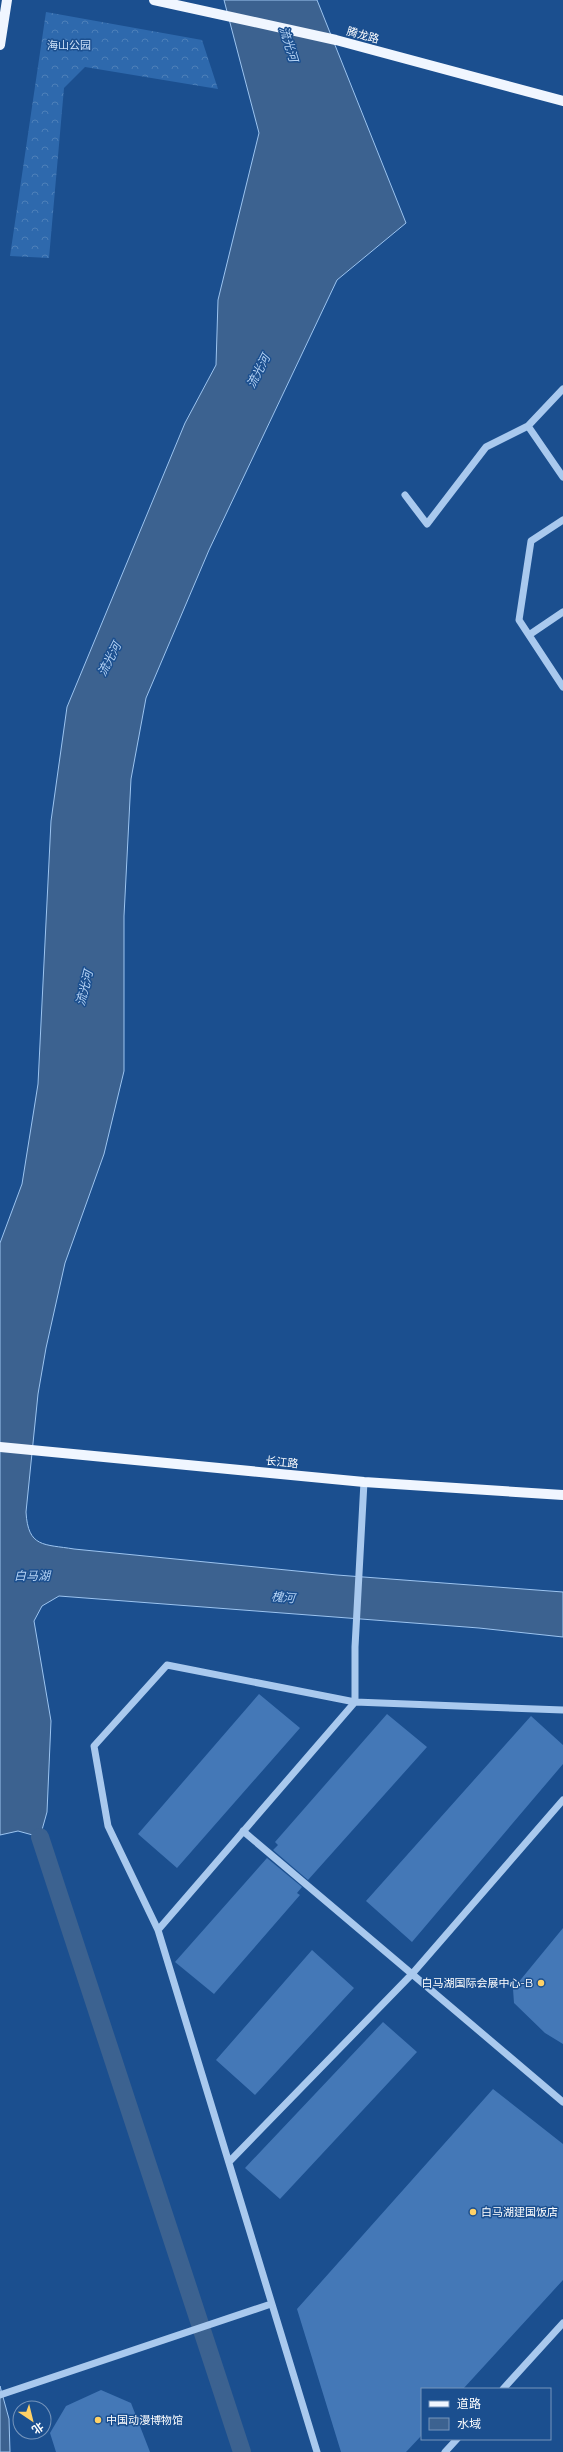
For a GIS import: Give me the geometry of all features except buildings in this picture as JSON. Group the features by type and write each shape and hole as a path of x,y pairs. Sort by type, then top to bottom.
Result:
{"main road":[{"path":"0,45 7,0"},
{"name":"腾龙路","path":"154,0 336,40 563,101"},
{"name":"长江路","path":"0,1447 364,1482 563,1495"}],"street":[{"path":"405,495 427,524 486,447 528,426 563,389"},
{"path":"528,426 563,477"},
{"path":"563,520 531,541 519,620 563,688"},
{"path":"529,635 563,612"},
{"path":"158,1930 355,1702 355,1647 363,1533 364,1482"},
{"path":"317,2452 158,1930 108,1826 94,1746 167,1665 355,1702 563,1710"},
{"path":"228,2162 412,1974 563,1800"},
{"path":"243,1831 563,2102"},
{"path":"0,2394 271,2304"},
{"path":"503,2388 563,2323"},
{"path":"445,2452 456,2440"}],"green space":[{"name":"海山公园","path":"46,12 202,40 218,89 85,67 64,88 49,258 10,256"}],"water":[{"path":"224,0 317,0 406,223 337,280 209,550 146,698 131,779 124,916 124,1071 104,1154 65,1263 46,1348 38,1394 26,1512 27,1524 34,1538 40,1542 46,1545 74,1549 337,1575 563,1592 563,1637 479,1628 59,1596 42,1606 34,1621 51,1721 47,1812 40,1837 18,1831 0,1835 0,1243 22,1184 38,1084 51,821 67,707 185,423 216,365 218,300 259,133"},
{"path":"0,2386 9,2419 10,2452 0,2452"}],"waterway":[{"path":"40,1837 242,2452"}],"place":[{"name":"白马湖国际会展中心-B","path":"541,1983"},
{"name":"白马湖建国饭店","path":"473,2212"},
{"name":"中国动漫博物馆","path":"98,2420"}],"water label":[{"name":"流光河","path":"289,44"},
{"name":"流光河","path":"258,371"},
{"name":"流光河","path":"109,659"},
{"name":"流光河","path":"84,988"},
{"name":"白马湖","path":"32,1575"},
{"name":"槐河","path":"283,1597"}]}
